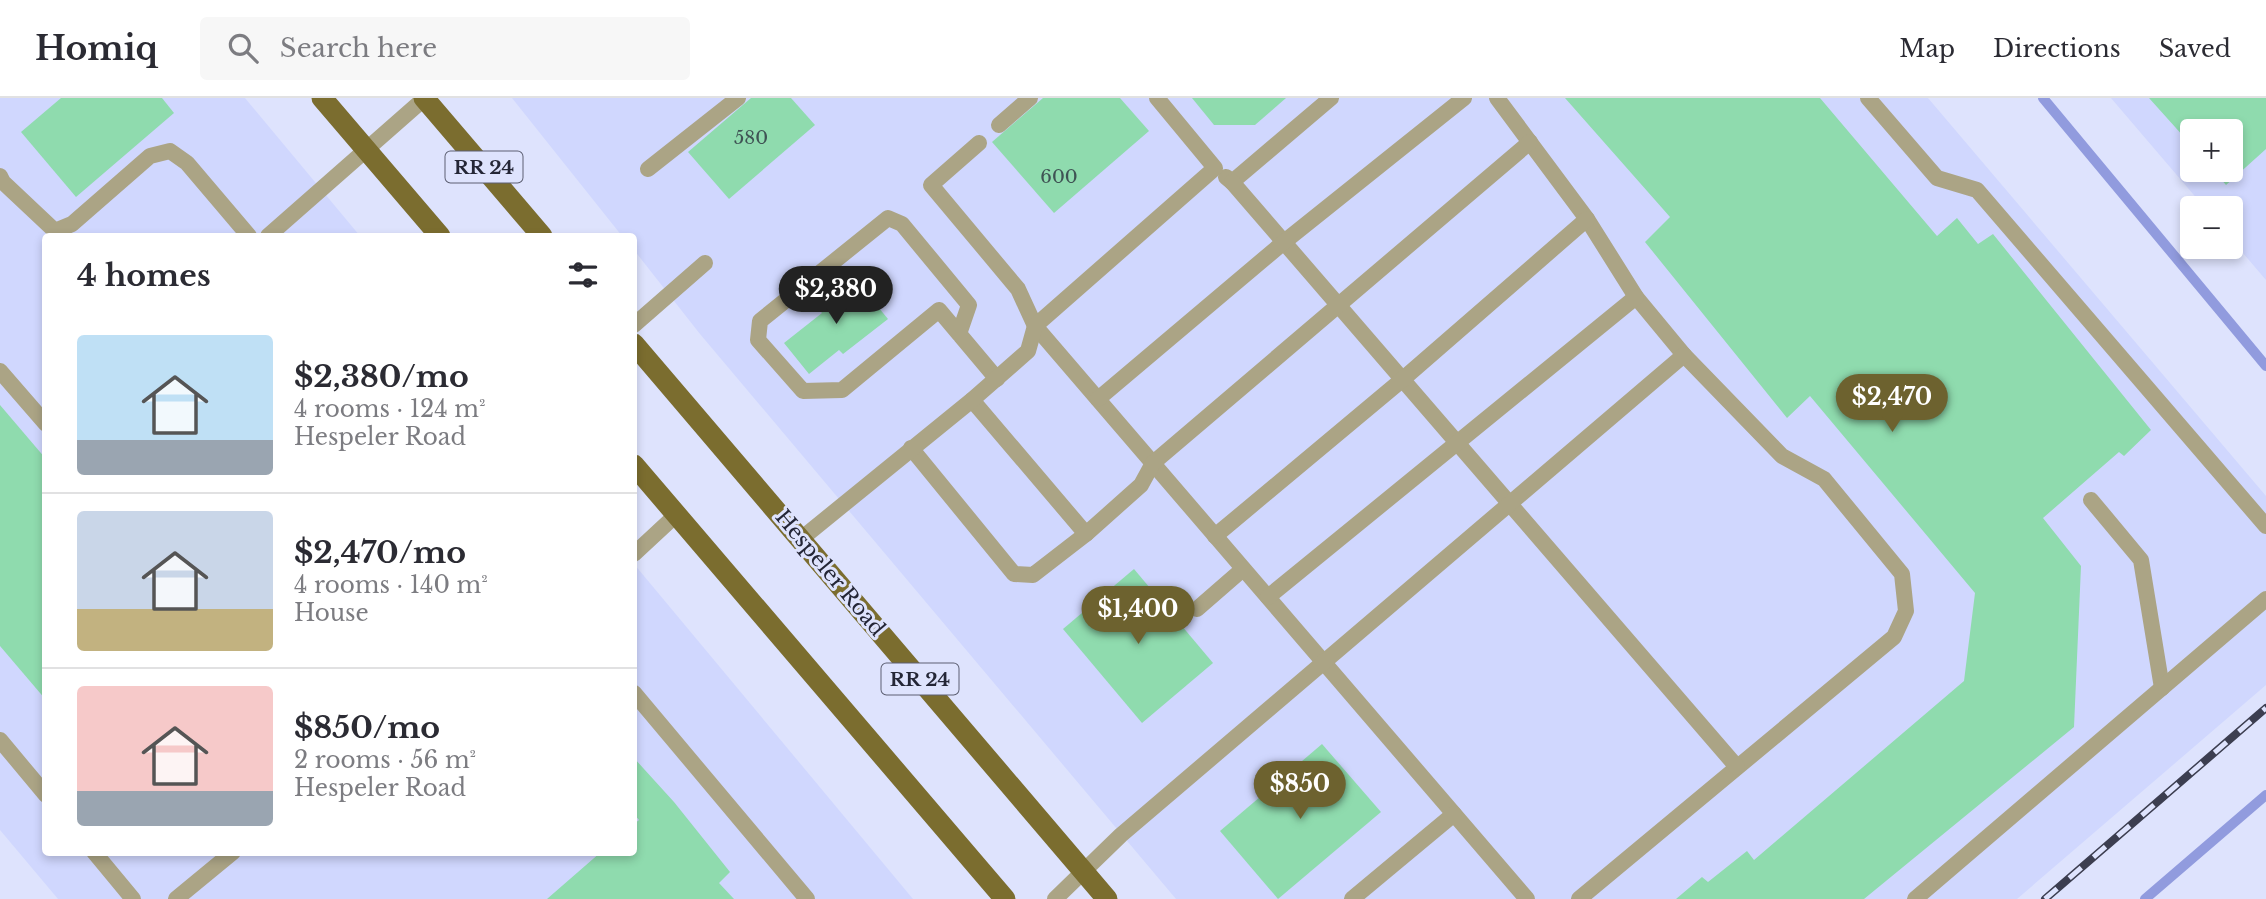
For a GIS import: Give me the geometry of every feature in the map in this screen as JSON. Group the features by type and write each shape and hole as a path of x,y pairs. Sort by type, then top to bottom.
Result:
{"main road":[{"path":"322,98 437,233"},
{"name":"RR 24","path":"424,98 539,233"},
{"name":"Hespeler Road","path":"637,348 1107,899"},
{"path":"637,469 1005,899"}],"lane":[{"path":"271,233 424,98"},
{"path":"648,169 738,98"},
{"path":"999,125 1030,98"},
{"path":"1157,98 1214,167 1232,182 1511,503 1737,767"},
{"path":"1232,182 1331,98"},
{"path":"1098,399 1284,242 1464,98"},
{"path":"1497,98 1587,219 1636,297 1684,355 1782,456 1824,479 1902,574 1906,611 1894,637 1579,899"},
{"path":"1868,98 1937,178 1978,190 2266,526"},
{"path":"911,448 1014,574 1033,575 1086,534 1141,485 1153,463 1530,142"},
{"path":"979,143 931,185 1018,289 1035,326 1527,899"},
{"path":"0,176 3,182 55,231 72,224 149,156 170,150 187,163 245,233"},
{"path":"801,539 997,379 1028,351 1035,326 1214,167"},
{"path":"960,334 969,305 902,224 888,218 760,321 758,340 803,391 842,390 939,310 997,379"},
{"path":"1215,536 1403,379 1587,219"},
{"path":"637,322 705,263"},
{"path":"1268,597 1636,297"},
{"path":"1055,899 1121,835 1684,355"},
{"path":"0,370 42,419"},
{"path":"972,400 1086,534"},
{"path":"2091,500 2141,560 2162,688"},
{"path":"637,551 676,515"},
{"path":"1197,609 1243,569"},
{"path":"1915,899 2266,599"},
{"path":"637,697 807,899"},
{"path":"0,740 42,790"},
{"path":"1352,899 1454,814"},
{"path":"97,856 133,899"},
{"path":"176,899 228,856"}],"shaded area":[{"path":"0,98 245,98 358,233 42,233 42,856 637,856 637,568 913,899 58,899 0,830"},
{"path":"512,98 1928,98 2266,496 2266,685 2017,899 1176,899 700,334 637,254 637,233 620,233"},
{"path":"2111,98 2266,98 2266,280 2243,253 2243,196 2195,196 2183,182 2243,182 2243,119 2180,119 2180,179"}],"building":[{"path":"61,98 162,98 174,113 76,197 21,132"},
{"path":"751,98 791,98 815,125 729,199 688,152"},
{"path":"1043,98 1120,98 1149,131 1054,213 992,142"},
{"path":"1192,98 1286,98 1255,125 1214,125"},
{"path":"1565,98 1820,98 1937,236 1957,218 1978,244 1993,234 2151,430 2124,456 2119,452 2043,518 2081,566 2074,727 1864,899 1676,899 1702,877 1708,882 1747,851 1754,860 1964,681 1975,593 1810,396 1787,418 1645,242 1670,217"},
{"path":"2149,98 2266,98 2266,149 2243,170 2243,119 2180,119 2180,133"},
{"path":"850,277 888,319 843,354 839,350 809,374 784,343 822,313 815,305"},
{"path":"0,405 42,454 42,695 0,646"},
{"path":"1134,569 1213,663 1142,723 1063,629"},
{"path":"1322,744 1381,812 1278,899 1220,831"},
{"path":"637,761 674,802 730,872 719,883 734,899 547,899 596,856 637,856"}],"waterway":[{"path":"2043,98 2266,366"},
{"path":"2145,899 2266,795"}],"railway":[{"path":"2045,899 2266,708"}]}
